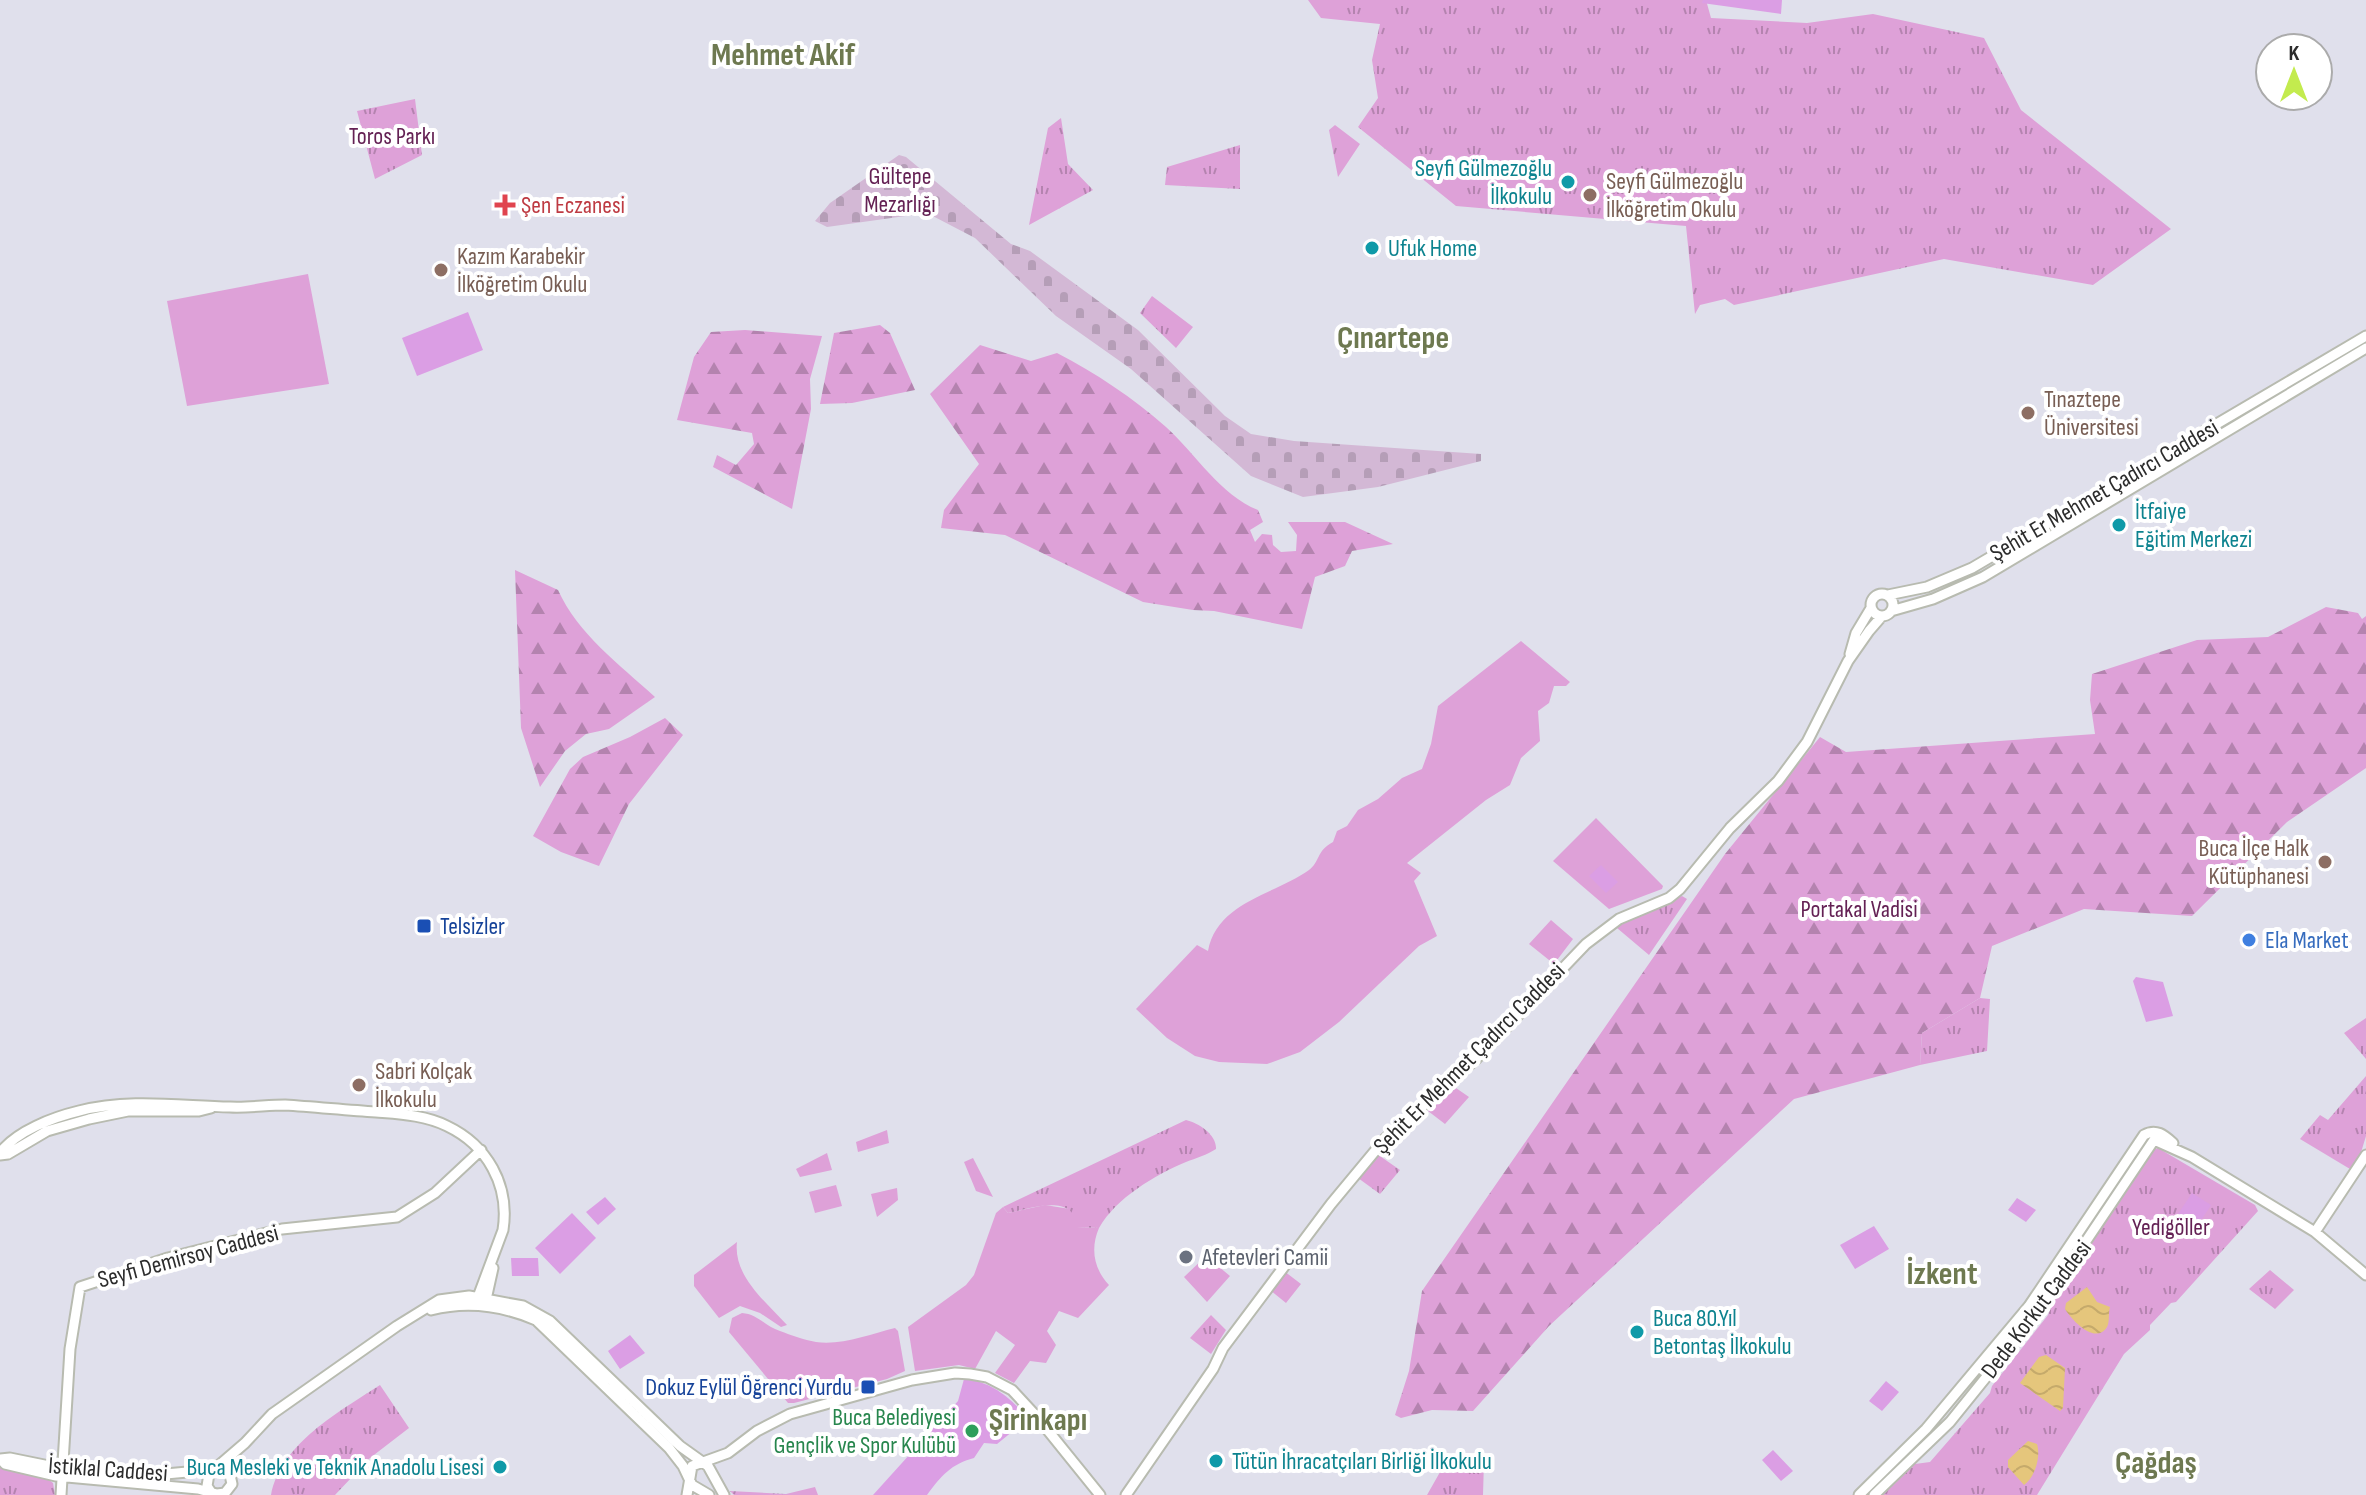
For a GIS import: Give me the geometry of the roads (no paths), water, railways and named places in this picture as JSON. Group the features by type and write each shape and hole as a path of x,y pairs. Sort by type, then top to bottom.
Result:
{"main road":[{"name":"Şehit Er Mehmet Çadırcı Caddesi","path":"1888,595 1927,587 1972,568 2366,336"},
{"name":"Şehit Er Mehmet Çadırcı Caddesi","path":"1126,1495 1206,1380 1223,1348 1377,1147 1477,1058 1586,944 1619,919 1669,898 1680,889 1730,828 1796,759 1848,661 1869,631 1887,614 1933,599 1983,577 2366,348"},
{"path":"1876,595 1888,595 1893,601 1887,614 1875,614 1871,600 1876,595"},
{"name":"Şehit Er Mehmet Çadırcı Caddesi","path":"1848,661 1856,633 1871,608"},
{"path":"0,1154 8,1154 47,1131 128,1111 199,1111 216,1107 286,1105 418,1117 448,1126 481,1150 496,1174 504,1209 503,1230 481,1302"},
{"name":"Dede Korkut Caddesi","path":"1859,1495 1926,1429 2029,1306 2144,1135 2153,1131 2160,1133 2192,1157"},
{"name":"Dede Korkut Caddesi","path":"1874,1495 1950,1422 2037,1314 2151,1142 2158,1140 2192,1157"},
{"name":"Seyfi Demirsoy Caddesi","path":"61,1495 70,1349 80,1287 168,1258 282,1229 397,1217 435,1193 481,1150"},
{"path":"2315,1232 2366,1155"},
{"path":"2192,1157 2315,1232 2366,1273"},
{"path":"232,1484 225,1493 213,1494 207,1486 207,1477 272,1414 439,1300 463,1296 523,1314 544,1325 669,1448 683,1466 688,1479 703,1494 711,1486 728,1453"},
{"path":"481,1302 523,1306 550,1321 680,1446 712,1470 724,1495"},
{"path":"687,1495 692,1466 728,1453 757,1431 790,1414 912,1380 955,1373 987,1377 1012,1390 1100,1495"},
{"path":"229,1495 235,1451"},
{"name":"İstiklal Caddesi","path":"0,1459 10,1458 63,1473 198,1489 213,1494"},
{"path":"216,1469 228,1472 232,1484"},
{"name":"İstiklal Caddesi","path":"63,1473 144,1476 216,1469"}],"water":[{"path":"2087,1287 2097,1302 2110,1307 2107,1327 2096,1334 2084,1329 2065,1309 2066,1303"},
{"path":"2046,1355 2065,1368 2063,1408 2060,1411 2020,1383 2039,1357"},
{"path":"2028,1441 2037,1444 2038,1461 2024,1485 2008,1467 2008,1460"}],"place":[{"name":"Seyfi Gülmezoğlu İlkokulu","path":"1568,182"},
{"name":"Seyfi Gülmezoğlu İlköğretim Okulu","path":"1590,195"},
{"name":"Şen Eczanesi","path":"505,205"},
{"name":"Ufuk Home","path":"1372,248"},
{"name":"Kazım Karabekir İlköğretim Okulu","path":"441,270"},
{"name":"Tınaztepe Üniversitesi","path":"2028,413"},
{"name":"İtfaiye Eğitim Merkezi","path":"2119,525"},
{"name":"Buca İlçe Halk Kütüphanesi","path":"2325,862"},
{"name":"Telsizler","path":"424,926"},
{"name":"Ela Market","path":"2249,940"},
{"name":"Sabri Kolçak İlkokulu","path":"359,1085"},
{"name":"Afetevleri Camii","path":"1186,1257"},
{"name":"Buca 80.Yıl Betontaş İlkokulu","path":"1637,1332"},
{"name":"Dokuz Eylül Öğrenci Yurdu","path":"868,1387"},
{"name":"Buca Belediyesi Gençlik ve Spor Kulübü","path":"972,1431"},
{"name":"Tütün İhracatçıları Birliği İlkokulu","path":"1216,1461"},
{"name":"Buca Mesleki ve Teknik Anadolu Lisesi","path":"500,1467"}],"district":[{"name":"Mehmet Akif","path":"783,54"},
{"name":"Çınartepe","path":"1393,337"},
{"name":"İzkent","path":"1942,1273"},
{"name":"Şirinkapı","path":"1038,1419"},
{"name":"Çağdaş","path":"2156,1462"}],"park label":[{"name":"Toros Parkı","path":"392,136"},
{"name":"Gültepe Mezarlığı","path":"900,190"},
{"name":"Portakal Vadisi","path":"1859,909"},
{"name":"Yedigöller","path":"2171,1227"}]}
